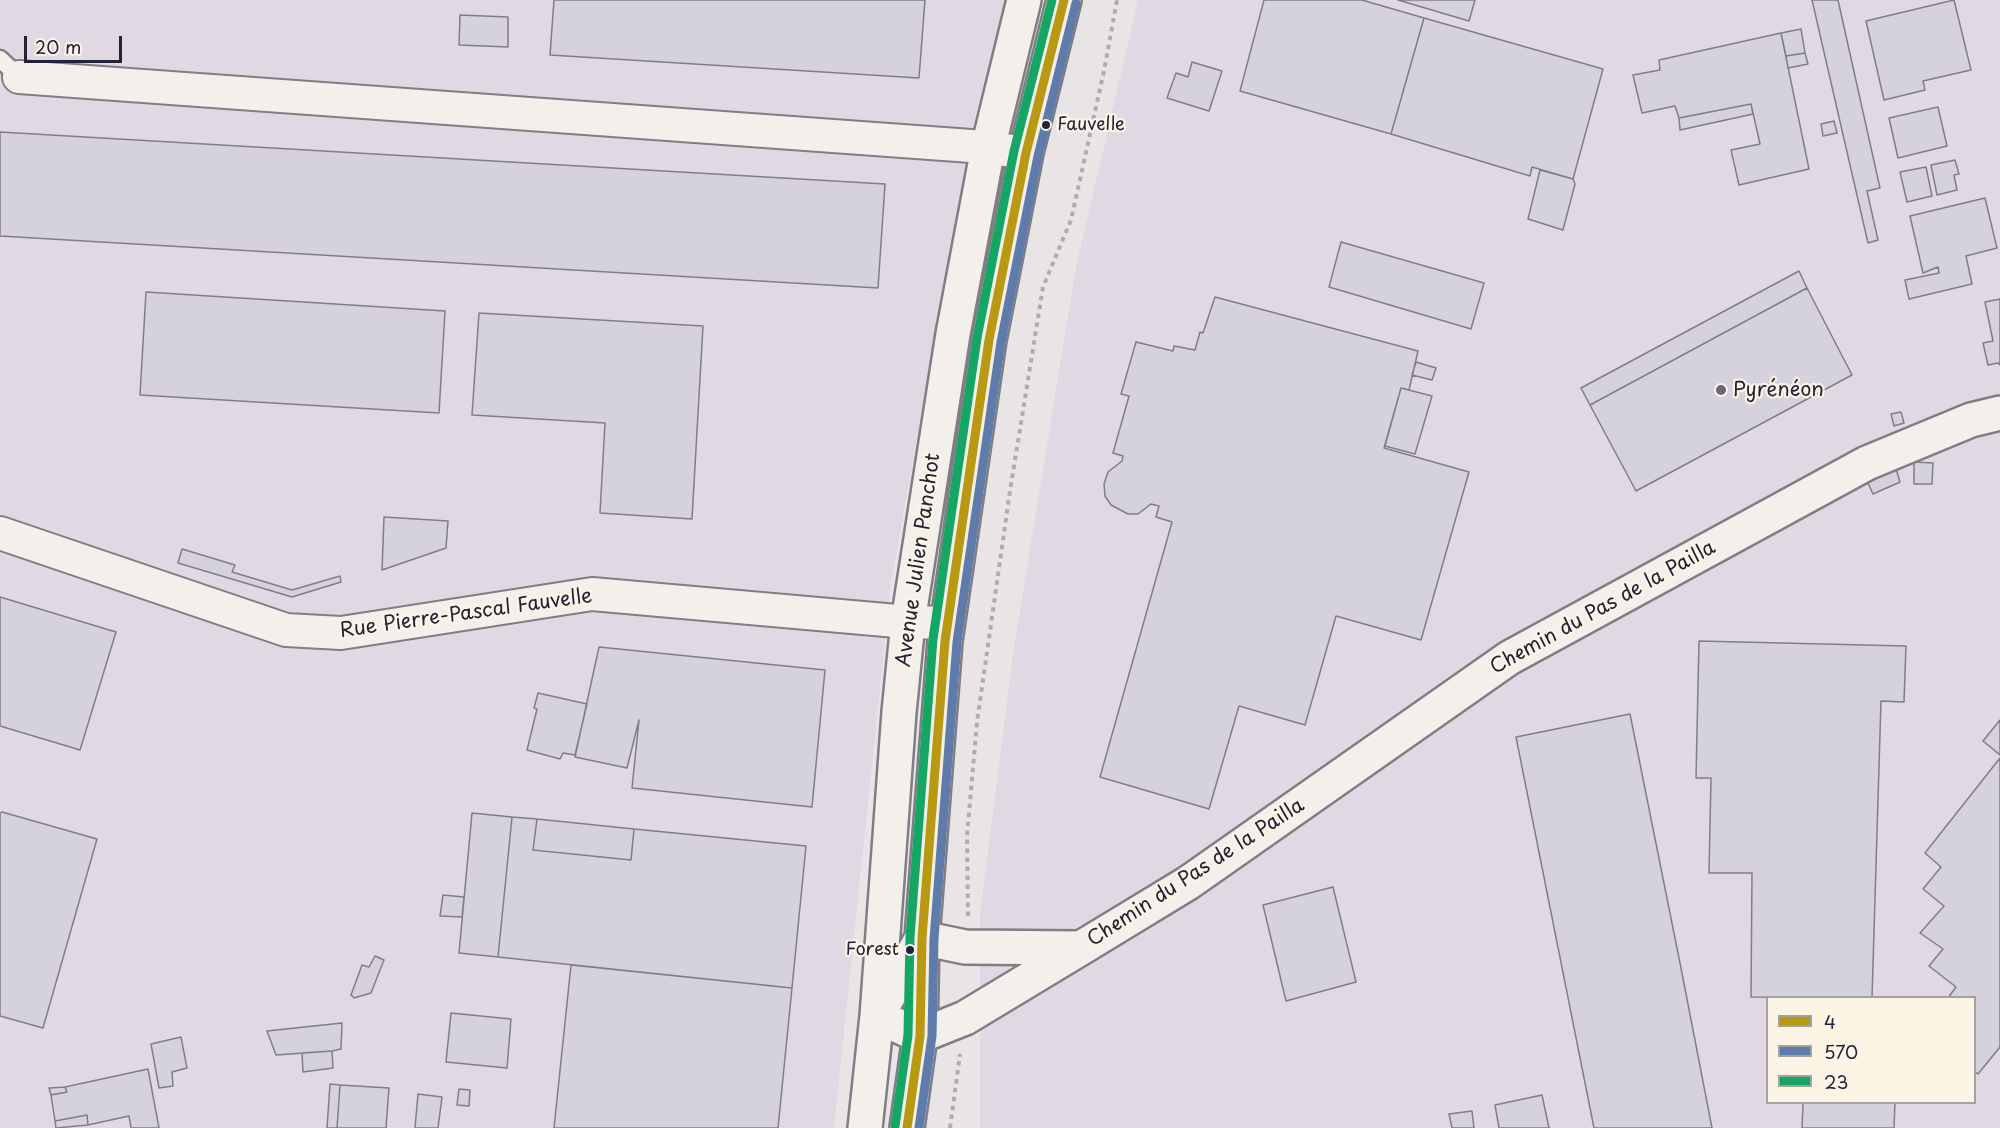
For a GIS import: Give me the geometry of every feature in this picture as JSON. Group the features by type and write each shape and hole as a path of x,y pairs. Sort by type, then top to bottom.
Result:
{"main road":[{"name":"Avenue Julien Panchot","path":"865,1128 877,1016 899,712 908,622 952,334 988,148 1024,0"},
{"name":"Avenue Julien Panchot","path":"906,1128 920,1035 922,938 947,623 988,340 1026,153 1064,0"},
{"name":"Chemin du Pas de la Pailla","path":"920,1035 965,1018 1188,883 1509,657 1867,463 1971,420 2000,413"},
{"name":"Chemin du Pas de la Pailla","path":"922,938 965,947 1080,948"},
{"path":"920,1035 877,1016 922,938"}],"street":[{"path":"10,68 988,148 1026,153"},
{"name":"Rue Pierre-Pascal Fauvelle","path":"0,533 286,630 342,633 592,594 908,622 947,623"}],"path":[{"path":"969,920 966,836 977,722 1010,491 1043,287 1071,220 1118,0"},
{"path":"950,1128 960,1050"}],"shaded area":[{"path":"0,0 1007,0 970,142 891,583 834,1128 0,1128"},
{"path":"1138,0 2000,0 2000,1128 980,1128 980,914 1014,647 1076,267"}],"building":[{"path":"554,0 925,0 919,78 550,55"},
{"path":"1264,0 1362,0 1424,18 1391,134 1240,91"},
{"path":"1398,0 1475,0 1469,21"},
{"path":"1812,0 1838,0 1880,188 1867,191 1878,240 1868,243"},
{"path":"1954,0 1971,70 1923,81 1925,90 1884,100 1866,21"},
{"path":"460,15 508,17 508,47 459,45"},
{"path":"1424,18 1603,69 1573,179 1532,167 1530,176 1391,134"},
{"path":"1801,29 1805,53 1786,56 1781,33"},
{"path":"1781,33 1809,169 1739,185 1731,150 1760,144 1751,104 1679,118 1675,106 1642,113 1633,75 1660,70 1659,60"},
{"path":"1805,53 1808,64 1788,68 1786,56"},
{"path":"1192,62 1222,71 1209,111 1167,98 1176,73 1188,77"},
{"path":"1751,104 1753,114 1680,130 1679,118"},
{"path":"1938,107 1947,146 1898,158 1889,118"},
{"path":"1834,121 1837,133 1823,136 1821,124"},
{"path":"0,132 885,184 878,288 0,236"},
{"path":"1955,160 1959,174 1954,175 1957,190 1937,195 1931,165"},
{"path":"1926,167 1932,196 1907,202 1900,172"},
{"path":"1540,170 1573,179 1575,184 1563,230 1528,219"},
{"path":"1985,198 1997,248 1966,256 1972,284 1909,299 1905,280 1939,273 1938,267 1923,273 1910,216"},
{"path":"1341,242 1484,283 1471,329 1329,287"},
{"path":"1799,271 1807,288 1590,405 1581,388"},
{"name":"Pyrénéon","path":"1807,288 1852,375 1636,491 1590,405"},
{"path":"146,292 445,311 439,413 140,395"},
{"path":"1215,297 1418,351 1409,390 1401,388 1384,448 1469,472 1421,640 1336,616 1305,725 1239,706 1209,809 1100,777 1172,522 1156,517 1159,506 1151,504 1138,514 1128,514 1111,505 1105,496 1104,484 1108,472 1122,461 1123,456 1113,453 1129,396 1121,394 1136,342 1173,351 1174,346 1195,350"},
{"path":"2000,299 2000,365 1998,363 1988,365 1983,343 1993,341 1985,302"},
{"path":"479,313 703,326 692,519 600,513 605,423 472,415"},
{"path":"1416,362 1436,368 1432,380 1412,375"},
{"path":"1401,388 1432,396 1415,454 1385,446"},
{"path":"1901,412 1904,423 1894,426 1891,414"},
{"path":"1914,462 1933,463 1932,484 1914,484"},
{"path":"1896,469 1900,482 1873,494 1867,481"},
{"path":"384,517 448,521 446,548 382,570"},
{"path":"182,549 235,565 232,572 292,590 340,576 341,582 292,597 178,563"},
{"path":"0,597 116,632 80,750 0,726"},
{"path":"1699,641 1906,646 1904,702 1881,701 1872,996 1751,997 1752,873 1709,873 1711,778 1696,778"},
{"path":"599,647 825,670 812,807 632,788 639,720 627,768 575,757"},
{"path":"538,693 587,704 575,755 563,753 560,759 527,750 537,709 534,708"},
{"path":"1630,714 1712,1128 1594,1128 1516,737"},
{"path":"2000,720 2000,755 1983,741"},
{"path":"2000,758 2000,1047 1978,1074 1976,1072 1976,996 1949,996 1956,987 1929,966 1943,949 1920,933 1944,906 1923,889 1941,867 1925,853"},
{"path":"0,813 97,839 43,1028 0,1016"},
{"path":"472,813 512,817 498,957 459,953"},
{"path":"512,817 537,819 533,850 631,860 634,829 806,846 792,988 498,957"},
{"path":"537,819 634,829 631,860 533,850"},
{"path":"1333,887 1356,982 1286,1001 1263,905"},
{"path":"443,895 464,897 462,917 440,916"},
{"path":"375,956 384,960 371,993 354,998 351,995 362,965 369,967"},
{"path":"571,965 792,988 778,1128 554,1128"},
{"path":"451,1013 511,1019 507,1068 446,1062"},
{"path":"342,1023 341,1049 332,1051 276,1055 267,1031"},
{"path":"181,1037 187,1068 172,1072 173,1086 159,1088 151,1044"},
{"path":"332,1051 333,1068 303,1072 302,1053"},
{"path":"148,1069 159,1128 131,1128 129,1116 88,1125 87,1115 55,1121 51,1095 67,1092 65,1087"},
{"path":"330,1084 340,1085 337,1128 327,1128"},
{"path":"340,1085 389,1088 386,1128 337,1128"},
{"path":"65,1087 67,1092 51,1095 49,1088"},
{"path":"459,1089 470,1090 469,1106 457,1105"},
{"path":"418,1094 442,1097 438,1128 415,1128"},
{"path":"1542,1095 1549,1128 1499,1128 1495,1105"},
{"path":"1803,1104 1895,1104 1894,1128 1802,1128"},
{"path":"1472,1111 1474,1128 1452,1128 1449,1114"},
{"path":"87,1115 88,1125 56,1128 55,1121"}],"transit line":[{"name":"23","path":"895,1126 908,1035 910,937 933,639 977,338 1014,151 1052,0"},
{"name":"4","path":"907,1128 920,1036 922,938 945,641 989,340 1026,153 1064,0"},
{"name":"570","path":"919,1128 932,1036 934,939 957,642 1001,342 1038,156 1076,3"}],"place":[{"name":"Fauvelle","path":"1046,125"},
{"name":"Pyrénéon","path":"1721,390"},
{"name":"Forest","path":"910,950"}]}
